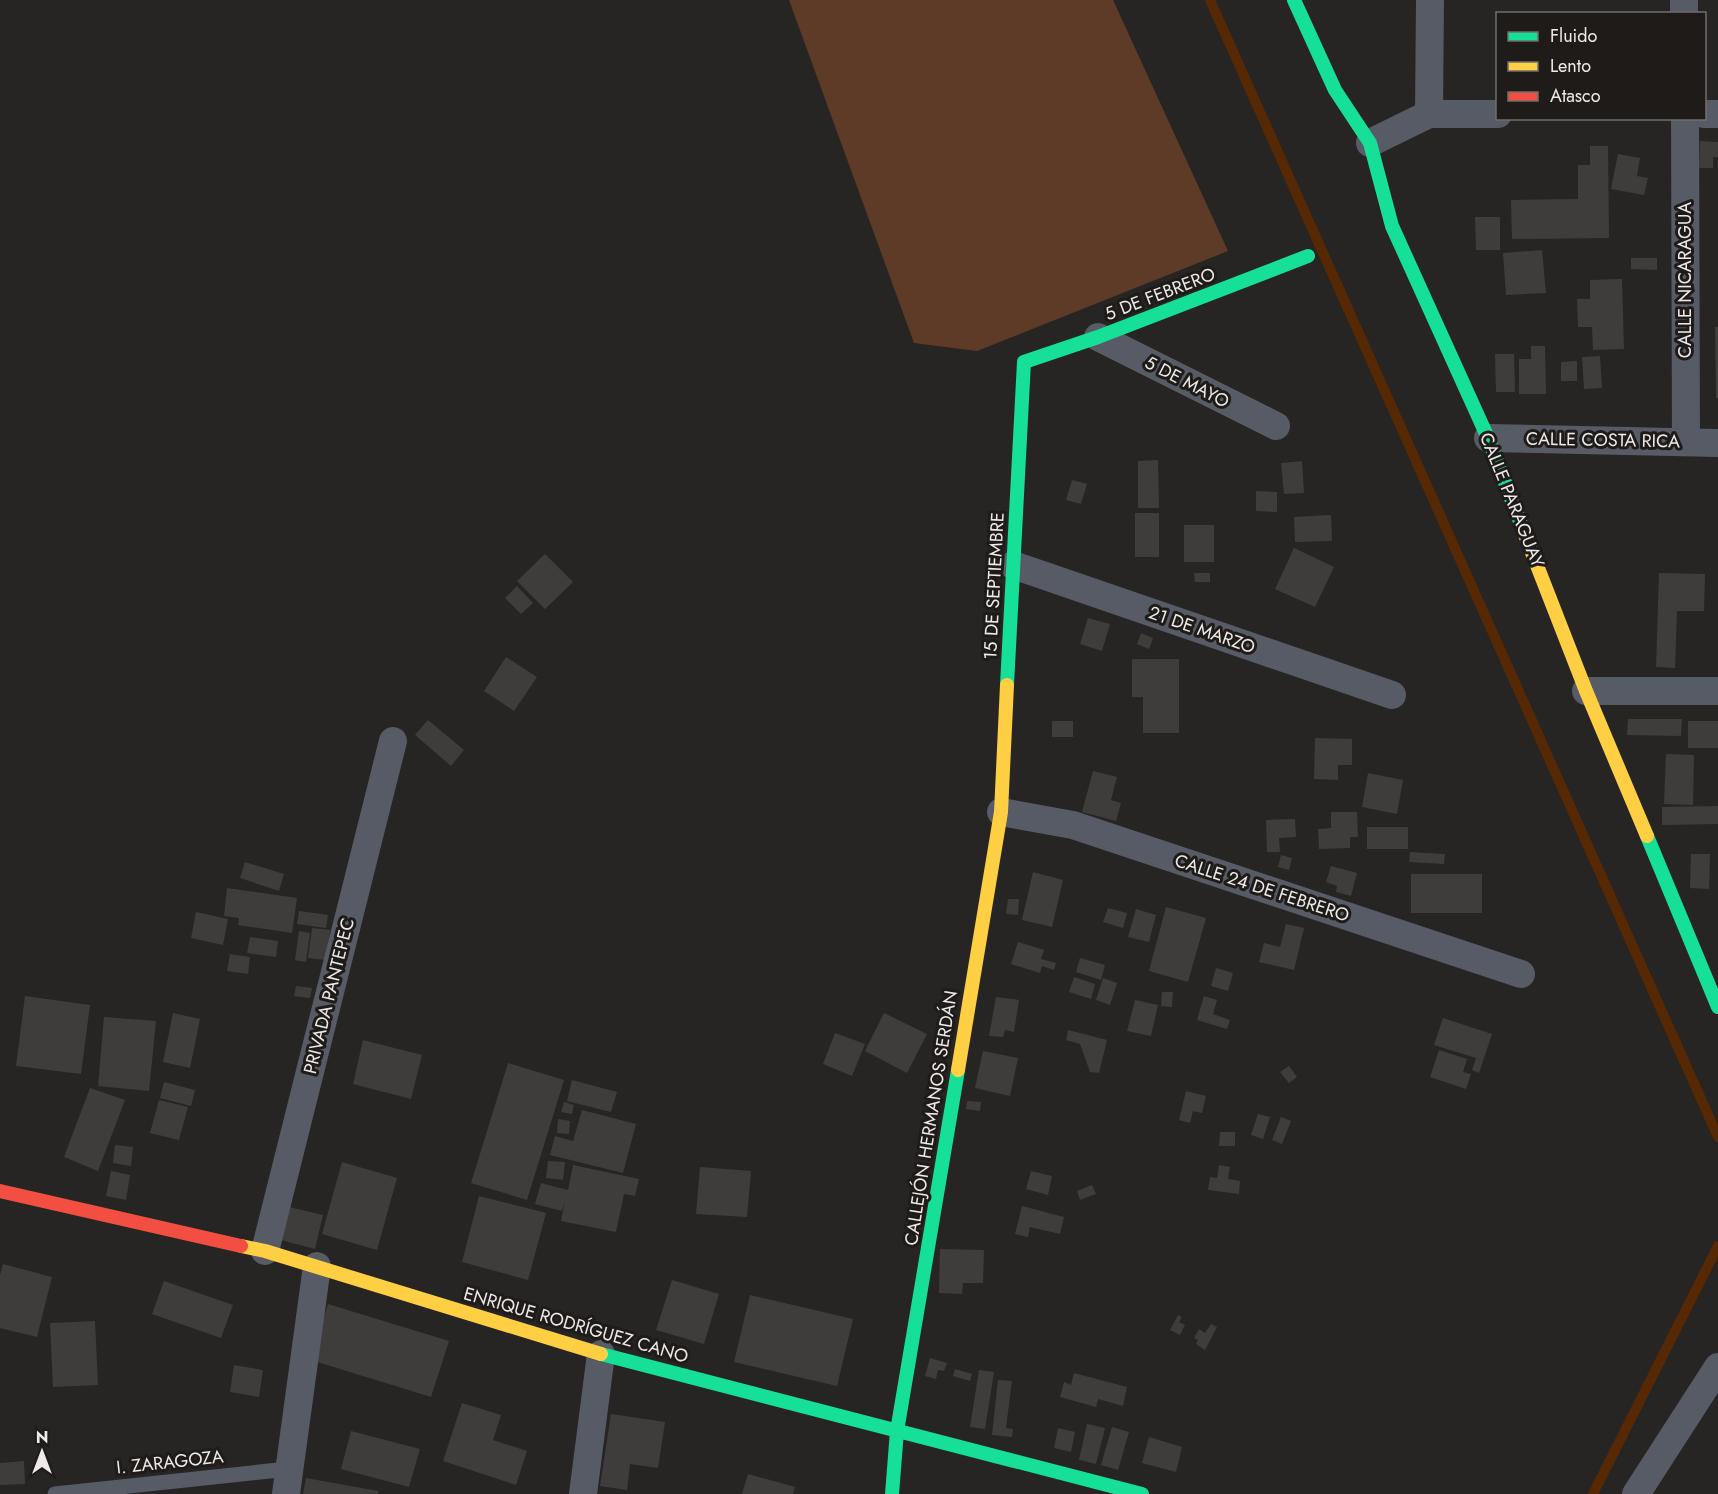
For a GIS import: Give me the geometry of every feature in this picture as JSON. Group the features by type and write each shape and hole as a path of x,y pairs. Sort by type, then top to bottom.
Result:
{"street":[{"name":"CALLE PARAGUAY","path":"1294,0 1335,90 1370,143 1392,226 1488,438 1586,691 1718,1007"},
{"path":"1429,114 1430,0"},
{"path":"1370,143 1429,114 1496,114"},
{"name":"CALLE NICARAGUA","path":"1685,120 1686,442"},
{"name":"5 DE FEBRERO","path":"1024,362 1098,337 1308,256"},
{"name":"5 DE MAYO","path":"1098,337 1276,426"},
{"name":"15 DE SEPTIEMBRE","path":"1001,812 1024,362"},
{"name":"CALLE COSTA RICA","path":"1488,438 1718,443"},
{"name":"21 DE MARZO","path":"1013,565 1392,695"},
{"path":"1586,691 1718,691"},
{"name":"PRIVADA PANTEPEC","path":"265,1251 393,741"},
{"name":"CALLE 24 DE FEBRERO","path":"1001,812 1073,825 1521,974"},
{"name":"CALLEJÓN HERMANOS SERDÁN","path":"891,1494 897,1431 1001,812"},
{"name":"ENRIQUE RODRÍGUEZ CANO","path":"0,1191 265,1251 601,1354 1142,1494"},
{"path":"287,1482 317,1266"},
{"path":"583,1494 601,1354"},
{"path":"1636,1494 1718,1367"}],"lane":[{"name":"I. ZARAGOZA","path":"55,1494 287,1482"}],"shaded area":[{"path":"789,0 1113,0 1228,251 977,351 914,343"}],"building":[{"path":"1700,141 1718,142 1718,157 1713,157 1713,168 1699,168"},
{"path":"1590,146 1608,146 1609,238 1512,239 1511,200 1578,199 1578,165 1590,165"},
{"path":"1618,154 1640,158 1637,176 1648,178 1644,195 1611,189"},
{"path":"1475,217 1500,217 1500,250 1476,250"},
{"path":"1542,250 1546,293 1506,295 1503,253"},
{"path":"1631,258 1657,258 1657,270 1631,269"},
{"path":"1622,279 1624,349 1593,350 1592,327 1578,327 1577,299 1590,299 1590,280"},
{"path":"1715,327 1718,327 1718,398 1716,398"},
{"path":"1531,346 1545,346 1546,394 1519,394 1519,359 1531,359"},
{"path":"1495,354 1514,354 1515,392 1496,392"},
{"path":"1600,356 1602,388 1584,389 1582,357"},
{"path":"1577,361 1577,381 1561,381 1561,362"},
{"path":"1158,460 1159,508 1138,508 1138,461"},
{"path":"1302,461 1304,493 1284,494 1281,463"},
{"path":"1072,480 1087,484 1081,504 1066,500"},
{"path":"1256,491 1277,492 1277,512 1256,511"},
{"path":"1135,513 1159,513 1159,557 1135,557"},
{"path":"1331,515 1332,541 1295,542 1294,517"},
{"path":"1184,525 1214,525 1214,562 1184,562"},
{"path":"1294,548 1334,567 1315,607 1275,589"},
{"path":"545,554 573,582 545,609 517,581"},
{"path":"1194,573 1210,573 1210,582 1195,582"},
{"path":"1659,573 1705,574 1704,611 1677,611 1675,668 1656,667"},
{"path":"517,586 533,603 521,614 505,598"},
{"path":"1088,618 1110,624 1102,651 1080,644"},
{"path":"1141,633 1153,638 1149,649 1137,644"},
{"path":"506,657 537,677 514,711 484,691"},
{"path":"1132,659 1179,659 1179,733 1143,733 1143,697 1132,697"},
{"path":"1628,719 1682,719 1681,736 1627,735"},
{"path":"428,720 464,750 451,766 415,735"},
{"path":"1052,721 1073,721 1073,737 1052,737"},
{"path":"1688,721 1718,721 1718,748 1688,748"},
{"path":"1315,738 1352,739 1352,765 1338,765 1338,780 1314,779"},
{"path":"1666,754 1694,755 1693,805 1664,804"},
{"path":"1093,771 1117,777 1111,800 1121,803 1116,821 1082,812"},
{"path":"1368,773 1403,780 1397,814 1362,807"},
{"path":"1718,806 1718,824 1662,825 1662,807"},
{"path":"1331,812 1357,812 1358,837 1350,837 1350,848 1319,849 1318,829 1331,828"},
{"path":"1295,819 1296,837 1279,838 1280,852 1267,852 1266,820"},
{"path":"1367,827 1408,827 1408,849 1367,849"},
{"path":"1410,852 1445,854 1444,864 1409,862"},
{"path":"1691,854 1710,854 1709,889 1690,888"},
{"path":"1281,855 1292,858 1289,870 1278,867"},
{"path":"245,862 284,874 279,891 240,878"},
{"path":"1331,866 1357,873 1351,896 1336,892 1337,886 1326,882"},
{"path":"1033,872 1063,880 1052,927 1022,920"},
{"path":"1411,874 1482,874 1482,913 1411,913"},
{"path":"227,888 297,898 292,933 238,925 239,918 224,916"},
{"path":"1008,899 1019,899 1018,915 1006,914"},
{"path":"1166,907 1206,918 1188,982 1149,971"},
{"path":"1108,908 1127,913 1123,928 1103,922"},
{"path":"1136,909 1156,915 1149,942 1128,937"},
{"path":"299,911 328,915 326,928 297,924"},
{"path":"196,912 228,919 223,945 191,938"},
{"path":"1286,924 1304,928 1294,970 1259,962 1264,943 1280,947"},
{"path":"312,928 330,930 326,960 308,958"},
{"path":"299,931 310,933 306,962 295,960"},
{"path":"250,937 278,941 276,957 247,953"},
{"path":"1018,942 1044,950 1041,959 1056,963 1054,970 1042,966 1040,973 1011,964"},
{"path":"230,954 250,957 248,974 227,971"},
{"path":"1080,958 1105,965 1101,980 1076,972"},
{"path":"1216,968 1233,973 1228,991 1211,986"},
{"path":"1074,977 1095,984 1091,999 1069,992"},
{"path":"1103,978 1117,983 1110,1005 1096,1000"},
{"path":"296,986 312,988 310,998 294,996"},
{"path":"1162,992 1173,992 1172,1007 1161,1006"},
{"path":"25,996 90,1005 81,1074 16,1066"},
{"path":"1204,996 1217,1000 1213,1014 1230,1020 1227,1029 1197,1020"},
{"path":"996,997 1019,1000 1014,1032 1005,1030 1003,1037 989,1036"},
{"path":"1135,1000 1158,1005 1151,1036 1127,1031"},
{"path":"173,1013 200,1019 190,1068 163,1062"},
{"path":"884,1013 927,1034 907,1073 865,1051"},
{"path":"104,1017 156,1021 149,1091 98,1086"},
{"path":"1443,1018 1492,1034 1479,1073 1472,1070 1476,1058 1434,1045"},
{"path":"1068,1030 1107,1040 1099,1073 1090,1072 1080,1044 1066,1040"},
{"path":"835,1033 865,1044 852,1076 823,1064"},
{"path":"363,1040 422,1055 411,1099 353,1084"},
{"path":"1439,1050 1467,1059 1463,1072 1471,1074 1466,1089 1430,1077"},
{"path":"983,1051 1018,1058 1010,1096 975,1088"},
{"path":"508,1063 564,1080 527,1200 471,1183"},
{"path":"1289,1066 1297,1077 1289,1083 1280,1072"},
{"path":"572,1080 617,1092 611,1112 567,1101"},
{"path":"164,1082 195,1090 191,1106 160,1098"},
{"path":"90,1088 125,1100 98,1171 64,1157"},
{"path":"1186,1091 1206,1096 1202,1113 1193,1111 1190,1123 1179,1120"},
{"path":"159,1100 188,1107 179,1140 150,1133"},
{"path":"967,1101 981,1102 980,1111 966,1109"},
{"path":"564,1102 574,1105 572,1114 561,1112"},
{"path":"582,1110 636,1124 623,1173 550,1155 555,1136 573,1141"},
{"path":"1258,1114 1270,1117 1263,1139 1251,1135"},
{"path":"1281,1117 1291,1121 1282,1144 1272,1140"},
{"path":"558,1119 570,1121 569,1134 557,1133"},
{"path":"1220,1132 1235,1132 1235,1146 1219,1146"},
{"path":"115,1145 133,1147 131,1166 113,1163"},
{"path":"548,1161 565,1162 563,1180 546,1178"},
{"path":"342,1162 397,1178 377,1250 322,1234"},
{"path":"573,1165 639,1179 635,1196 624,1194 616,1232 561,1221 565,1200 562,1211 535,1204 541,1183 568,1190"},
{"path":"1219,1165 1230,1167 1228,1179 1240,1181 1239,1194 1208,1190 1210,1177 1217,1178"},
{"path":"700,1167 751,1171 747,1217 696,1214"},
{"path":"111,1171 130,1175 126,1200 106,1196"},
{"path":"1031,1171 1052,1176 1048,1195 1026,1189"},
{"path":"1092,1185 1096,1194 1080,1200 1077,1191"},
{"path":"479,1196 546,1213 528,1280 462,1262"},
{"path":"1022,1206 1064,1217 1060,1234 1030,1227 1028,1237 1015,1234"},
{"path":"289,1207 323,1215 315,1249 281,1240"},
{"path":"940,1249 984,1250 983,1283 963,1283 962,1294 939,1293"},
{"path":"3,1264 52,1277 37,1337 0,1328 0,1275"},
{"path":"672,1280 719,1294 704,1344 656,1330"},
{"path":"164,1281 233,1305 221,1338 152,1314"},
{"path":"750,1295 853,1319 837,1386 734,1362"},
{"path":"328,1304 449,1341 431,1397 311,1360"},
{"path":"1178,1315 1182,1317 1179,1322 1185,1325 1180,1335 1170,1330"},
{"path":"95,1321 98,1385 53,1387 50,1323"},
{"path":"1211,1324 1217,1327 1205,1350 1196,1344 1198,1340 1194,1338 1199,1329 1205,1333"},
{"path":"930,1358 947,1363 944,1371 938,1370 936,1379 925,1376"},
{"path":"234,1365 263,1370 259,1397 230,1392"},
{"path":"955,1369 972,1374 970,1381 953,1376"},
{"path":"979,1370 994,1372 985,1429 970,1427"},
{"path":"1074,1373 1127,1387 1123,1406 1098,1399 1096,1407 1060,1397 1064,1382 1071,1385"},
{"path":"998,1380 1012,1381 1006,1428 1013,1429 1012,1437 992,1435"},
{"path":"462,1403 501,1415 493,1440 527,1451 516,1485 443,1461"},
{"path":"611,1414 665,1422 658,1468 630,1464 627,1490 600,1486"},
{"path":"1087,1424 1105,1428 1096,1464 1079,1460"},
{"path":"1112,1427 1129,1432 1118,1470 1101,1465"},
{"path":"1058,1428 1075,1432 1071,1452 1054,1448"},
{"path":"351,1431 420,1449 409,1487 341,1469"},
{"path":"1149,1437 1182,1447 1176,1472 1142,1463"},
{"path":"24,1461 25,1484 0,1485 0,1463"},
{"path":"748,1474 795,1487 793,1494 742,1494"},
{"path":"306,1478 378,1491 378,1494 303,1494"}],"waterway":[{"path":"1210,0 1718,1137"},
{"path":"1593,1494 1718,1246"}],"traffic: fast":[{"path":"1294,0 1335,90 1370,143 1392,226 1488,438 1524,532"},
{"path":"1007,685 1024,362 1098,337 1308,256"},
{"path":"1647,836 1718,1007"},
{"path":"892,1494 897,1431 958,1070"},
{"path":"601,1354 1142,1494"}],"traffic: slow":[{"path":"1524,532 1586,691 1647,836"},
{"path":"958,1070 1001,812 1007,685"},
{"path":"241,1246 265,1251 601,1354"}],"traffic: jam":[{"path":"0,1191 241,1246"}]}
